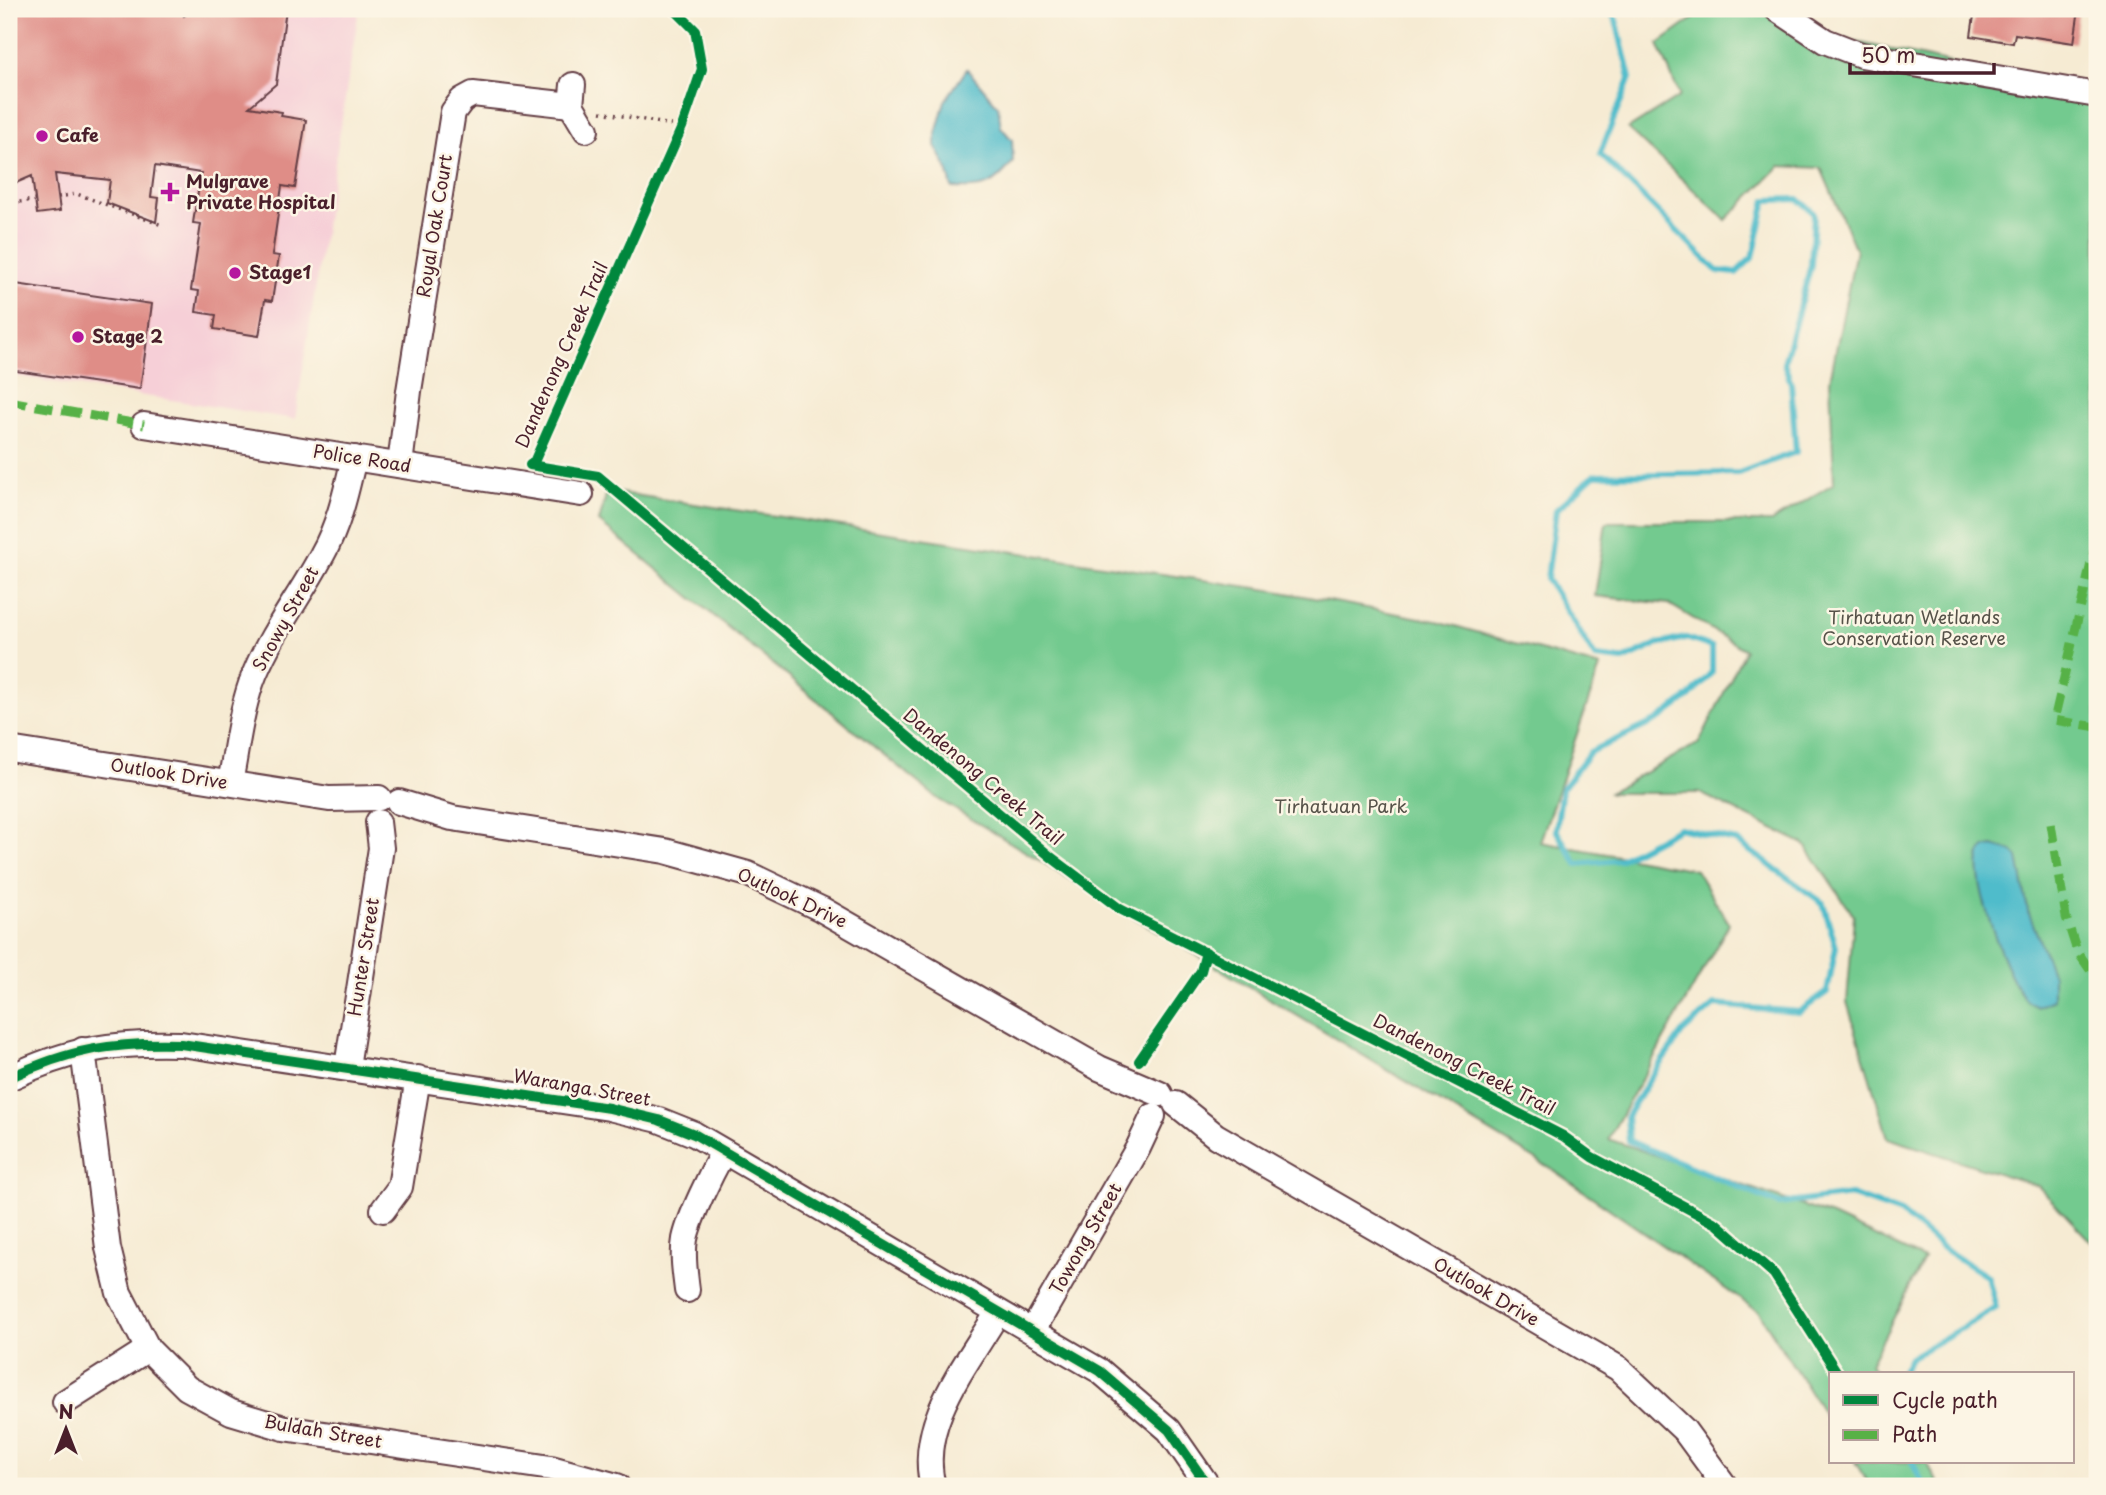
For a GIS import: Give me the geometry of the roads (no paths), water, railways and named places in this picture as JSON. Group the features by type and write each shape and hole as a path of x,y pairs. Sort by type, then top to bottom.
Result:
{"street":[{"path":"1777,9 1825,41 1861,55 2097,94"},
{"name":"Royal Oak Court","path":"400,465 453,112 462,100 473,94 572,95 592,121"},
{"name":"Police Road","path":"144,425 581,494"},
{"name":"Snowy Street","path":"230,783 240,728 254,676 287,611 322,556 345,498 354,458"},
{"name":"Outlook Drive","path":"9,749 329,799 387,813 452,818 664,851 748,874 821,909 1099,1068 1161,1111 1216,1136 1618,1368 1684,1430 1725,1486"},
{"name":"Hunter Street","path":"347,1067 387,813"},
{"name":"Waranga Street","path":"9,1078 42,1062 83,1050 146,1043 181,1044 418,1077 659,1120 694,1134 1100,1371 1169,1430 1208,1486"},
{"name":"Buldah Street","path":"83,1050 108,1248 119,1293 148,1349 187,1388 231,1412 284,1428 551,1468 617,1486"},
{"path":"383,1210 400,1187 418,1077"},
{"name":"Towong Street","path":"1033,1330 1161,1111"},
{"path":"687,1290 685,1238 723,1152"},
{"path":"933,1486 929,1460 938,1415 946,1397 998,1312"},
{"path":"65,1402 148,1349"}],"water":[{"path":"967,69 998,106 1001,127 1012,140 1013,162 987,185 952,188 947,168 936,147 936,134 945,101"},
{"path":"1993,846 2012,851 2018,857 2028,911 2053,975 2053,1000 2037,1007 2027,1001 2010,974 1985,906 1978,866 1981,852"}],"waterway":[{"path":"1608,9 1616,20 1630,78 1600,154 1717,271 1736,273 1753,257 1766,200 1798,199 1814,213 1811,265 1784,363 1791,383 1796,452 1739,473 1594,475 1556,510 1547,579 1595,657 1623,660 1658,644 1686,638 1712,647 1712,672 1690,696 1658,720 1590,752 1562,789 1556,830 1577,864 1619,860 1679,828 1736,841 1823,903 1836,947 1827,992 1799,1012 1714,1005 1682,1033 1651,1077 1627,1116 1629,1141 1779,1204 1851,1195 1901,1213 1944,1249 1988,1277 1996,1308 1910,1358 1902,1372"},
{"path":"1913,1464 1924,1486"}],"place":[{"name":"Cafe","path":"42,136"},
{"name":"Mulgrave Private Hospital","path":"170,192"},
{"name":"Stage1","path":"235,273"},
{"name":"Stage 2","path":"78,337"}],"park label":[{"name":"Tirhatuan Wetlands Conservation Reserve","path":"1914,628"},
{"name":"Tirhatuan Park","path":"1341,807"}]}
